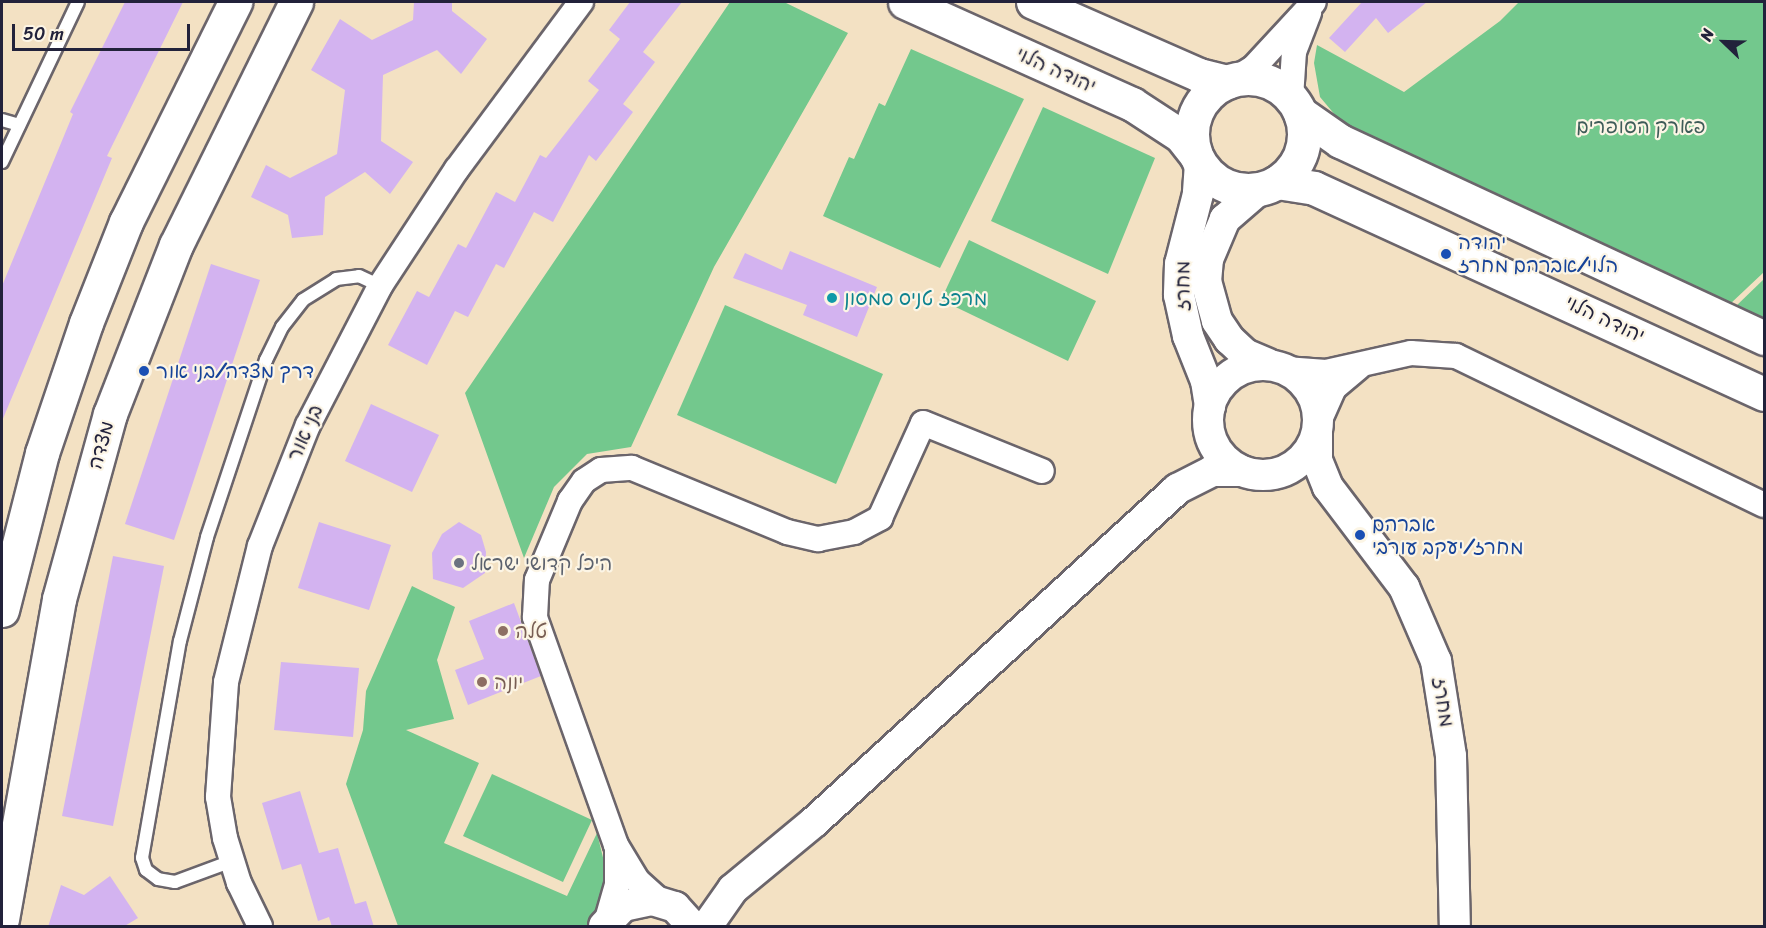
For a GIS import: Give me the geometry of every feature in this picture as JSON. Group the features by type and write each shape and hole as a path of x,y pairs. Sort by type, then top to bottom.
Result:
{"main road":[{"path":"2,610 36,473 82,334 126,222 235,2"},
{"name":"מצדה","path":"2,919 59,599 110,414 176,244 296,2"},
{"name":"יהודה הלוי","path":"904,2 1132,104 1181,136 1198,159"},
{"path":"1033,2 1199,75 1231,80 1261,79 1340,141 1764,338"},
{"path":"1231,80 1206,96 1196,112 1192,129 1198,159 1226,185 1269,185 1299,156 1304,138 1296,105"},
{"name":"יהודה הלוי","path":"1269,185 1314,188 1764,394"}],"street":[{"name":"בני אור","path":"260,927 232,861 218,797 219,748 226,682 260,546 291,464 336,366 380,286 457,170 581,2"},
{"path":"1231,80 1254,67 1315,2"},
{"path":"1296,105 1294,52 1315,2"},
{"name":"מחרז","path":"1198,159 1198,194 1180,264 1179,295 1188,336 1206,381 1209,415"},
{"name":"מחרז","path":"1269,185 1225,219 1208,259 1206,281 1217,321 1228,339 1245,354 1276,367"},
{"path":"706,927 733,890 814,822 1177,489 1196,460 1209,415 1228,377 1243,368 1276,367 1326,372 1422,352 1467,359 1764,505"},
{"path":"1177,489 1212,471 1255,473 1299,462 1318,429 1334,388 1364,364"},
{"path":"1276,367 1311,391 1318,429"},
{"path":"1209,415 1216,448 1255,473"},
{"path":"692,927 636,880 616,845 534,606 537,580 570,501 584,481 601,470 632,468 787,532 818,539 864,528 882,515 923,423 1042,471"},
{"name":"מחרז","path":"1318,429 1319,467 1340,506 1365,534 1404,587 1436,661 1451,756 1455,927"},
{"name":"מחרז","path":"1255,473 1301,482 1340,506"},
{"path":"605,925 617,885 616,845"},
{"path":"605,925 630,903 707,898 733,890"}],"lane":[{"path":"2,162 78,2"},
{"path":"2,120 19,125"},
{"path":"232,861 175,882 158,879 146,870 142,858 180,641 204,548 266,360 282,327 303,300 336,279 359,276 380,286"}],"green space":[{"path":"730,2 784,2 848,33 714,267 631,447 587,454 554,487 524,558 465,393"},
{"name":"פארק הסופרים","path":"1519,2 1764,2 1764,272 1729,305 1341,122 1320,97 1314,63 1317,45 1404,92 1500,21"},
{"path":"911,49 1024,99 940,268 823,216 849,157 854,159 879,103 885,106"},
{"path":"1043,107 1155,158 1108,274 991,221"},
{"path":"969,240 1096,301 1068,361 941,300"},
{"path":"1764,279 1764,322 1734,308"},
{"path":"725,305 883,374 836,484 677,415"},
{"path":"412,586 455,607 437,660 454,719 406,730 479,763 444,843 567,896 597,833 609,882 596,926 398,926 346,784 363,730 366,691"},
{"path":"492,774 592,820 563,882 463,836"}],"building":[{"path":"125,2 183,2 107,156 112,158 2,421 2,286 73,114 70,112"},
{"path":"414,2 452,2 452,11 487,39 461,74 437,50 383,75 381,141 413,162 390,194 365,172 325,197 323,235 292,238 288,215 251,197 266,165 290,178 337,154 345,90 311,70 340,19 372,40 413,20"},
{"path":"630,2 682,2 643,52 655,62 623,104 633,112 596,161 589,155 553,222 534,212 504,268 496,264 468,317 455,311 427,365 388,345 417,291 429,297 458,244 466,248 496,192 515,202 540,155 546,158 599,90 588,81 620,39 609,30"},
{"path":"1362,2 1427,2 1388,33 1376,18 1345,52 1329,38"},
{"name":"מרכז טניס סמסון","path":"790,251 877,287 857,337 803,315 807,305 733,278 745,253 782,270"},
{"path":"211,264 260,280 174,540 125,524"},
{"path":"371,404 439,435 412,492 345,461"},
{"path":"319,522 391,545 369,610 298,588"},
{"name":"היכל קדושי ישראל","path":"459,522 481,535 486,552 485,573 463,588 433,579 432,553 442,534"},
{"path":"113,556 164,566 113,826 62,816"},
{"path":"514,603 541,676 468,705 455,670 484,659 469,621"},
{"path":"281,662 359,668 353,737 274,730"},
{"path":"300,791 319,853 338,848 355,904 366,901 374,927 332,927 329,917 318,921 301,864 282,870 262,803"},
{"path":"110,876 138,918 123,927 48,927 61,885 84,895"}],"place":[{"name":"יהודה הלוי/אברהם מחרז","path":"1446,254"},
{"name":"מרכז טניס סמסון","path":"832,298"},
{"name":"דרך מצדה/בני אור","path":"144,371"},
{"name":"אברהם מחרז/יעקב עורבי","path":"1360,535"},
{"name":"היכל קדושי ישראל","path":"459,563"},
{"name":"טלה","path":"503,631"},
{"name":"יונה","path":"482,682"}]}
